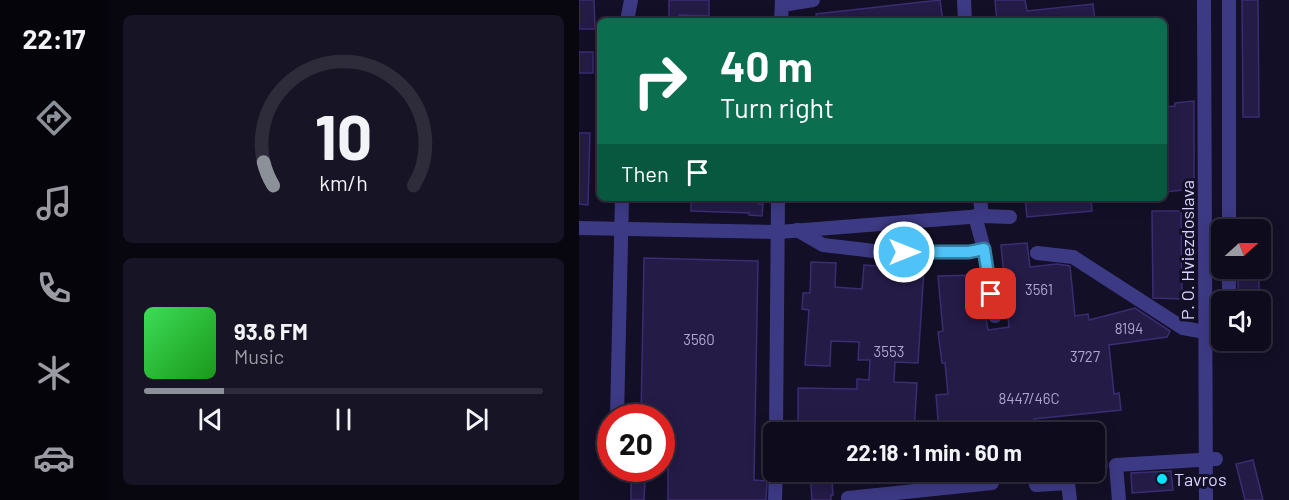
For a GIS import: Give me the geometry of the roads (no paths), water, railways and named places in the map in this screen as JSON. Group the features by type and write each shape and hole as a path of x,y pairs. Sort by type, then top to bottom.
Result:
{"street":[{"path":"628,18 631,0"},
{"path":"781,18 782,3 813,0"},
{"path":"964,0 965,18"},
{"name":"P. O. Hviezdoslava","path":"1204,0 1205,332 1211,459 1206,500"},
{"path":"1229,0 1229,219"},
{"path":"617,404 622,201"},
{"path":"776,422 778,201"},
{"path":"980,201 978,216 995,315"},
{"path":"579,228 779,232 978,216 1009,217"},
{"path":"797,230 823,245 883,252 969,252 984,249"},
{"path":"1037,253 1073,258 1183,328 1205,332"},
{"path":"1119,500 1116,465 1211,459"},
{"path":"775,500 776,482"},
{"path":"1036,482 1036,485 1068,483 1070,500"},
{"path":"848,498 928,495 992,483"}],"place":[{"name":"Tavros","path":"1162,479"}]}
